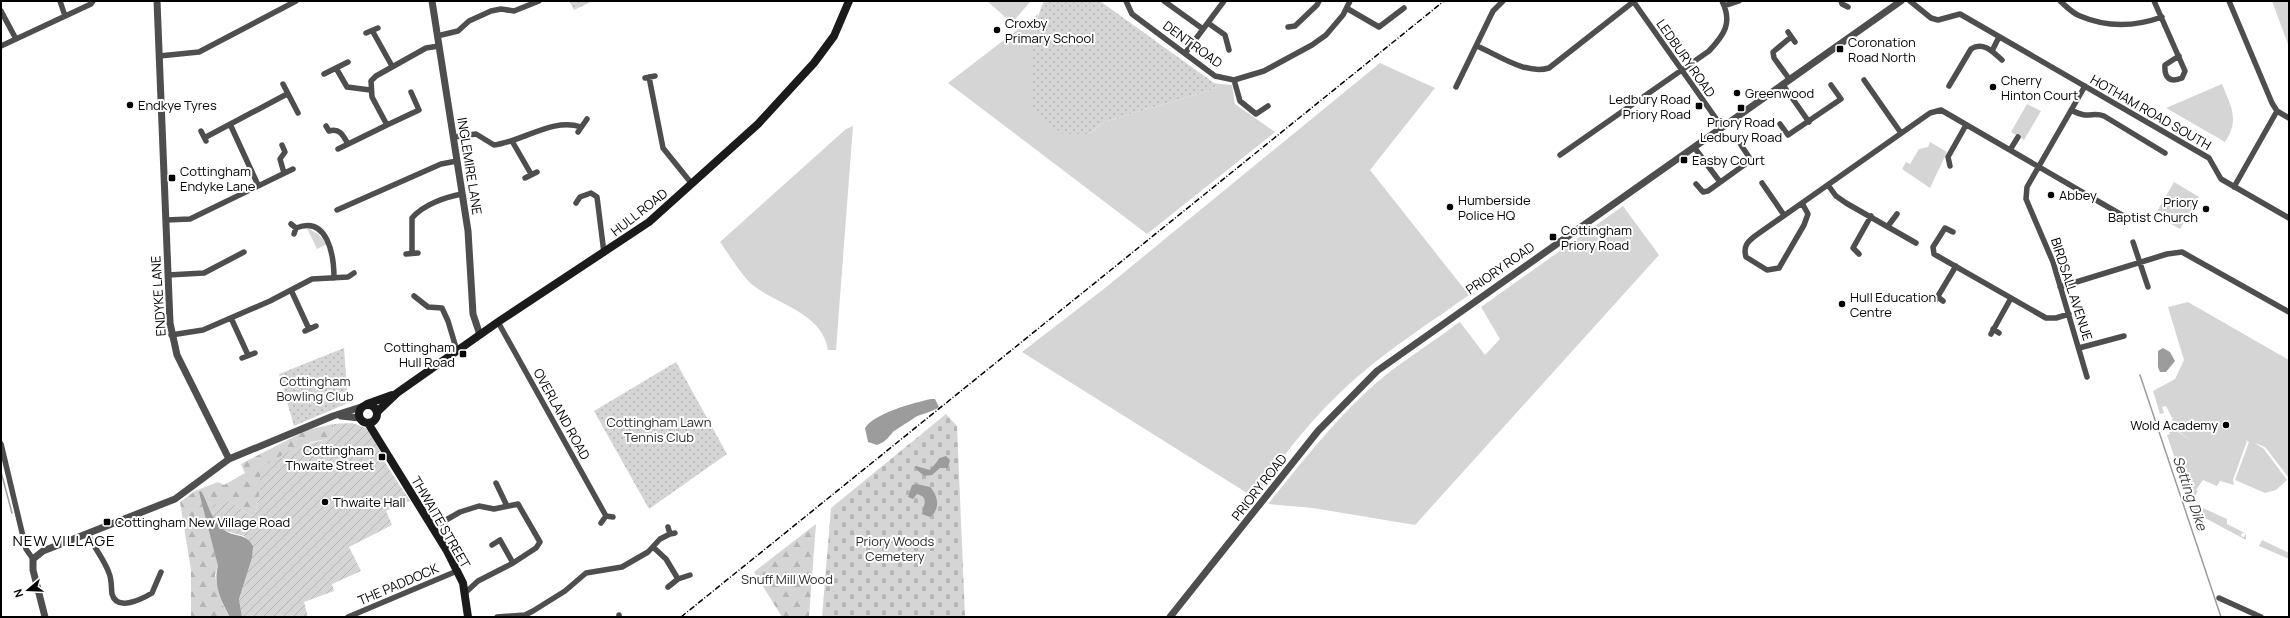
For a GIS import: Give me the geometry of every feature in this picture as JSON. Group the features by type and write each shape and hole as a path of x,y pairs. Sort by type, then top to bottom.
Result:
{"main road":[{"name":"HULL ROAD","path":"377,415 397,393 456,351 649,222 758,124 814,63 834,36 851,3"},
{"name":"HULL ROAD","path":"364,406 397,393"},
{"path":"372,405 377,415 368,423 360,418 359,411 364,406 372,405"},
{"name":"THWAITE STREET","path":"377,415 381,443"},
{"name":"THWAITE STREET","path":"368,423 457,571 465,593 468,617"}],"street":[{"path":"60,1 64,16"},
{"path":"1,46 91,4 93,1"},
{"name":"ENDYKE LANE","path":"156,1 172,335 177,355 229,459"},
{"path":"159,56 199,52 296,1"},
{"name":"INGLEMIRE LANE","path":"432,1 468,231 473,314 480,335"},
{"path":"437,36 458,31 469,21 491,12 501,9 514,11 539,1"},
{"name":"DENT ROAD","path":"1126,1 1132,14 1186,52 1215,76 1234,80 1264,71 1326,36 1348,9 1350,1"},
{"path":"1164,1 1202,30"},
{"path":"1186,52 1224,1"},
{"path":"1288,27 1295,26 1317,5 1319,1"},
{"path":"1456,87 1493,11 1503,1"},
{"path":"1477,46 1529,69 1539,71 1549,68 1633,1"},
{"name":"LEDBURY ROAD","path":"1633,1 1722,127"},
{"path":"1560,155 1709,51 1722,38 1726,25 1723,3 1739,1"},
{"path":"1841,1 1842,4 1848,7"},
{"name":"HOTHAM ROAD SOUTH","path":"1910,1 1931,18 1938,20 1960,14 2209,158 2221,179 2289,218"},
{"path":"2060,1 2079,16 2102,23 2140,25 2162,18"},
{"path":"2154,1 2185,71 2182,78 2173,81 2167,78 2164,73 2164,65 2178,56"},
{"path":"2229,1 2272,103 2277,111 2289,118"},
{"name":"PRIORY ROAD","path":"1170,617 1318,431 1377,371 1783,85 1897,2"},
{"path":"1348,9 1379,27 1404,8"},
{"path":"1,11 5,14 16,38"},
{"path":"1208,23 1225,35 1229,50"},
{"path":"366,33 375,30 392,66"},
{"path":"1790,80 1774,58 1773,52 1791,37"},
{"path":"1992,51 1999,37"},
{"path":"1949,86 1971,49 1980,45 1992,51 2002,60"},
{"path":"387,125 372,97 370,90 371,81 392,66 426,48 439,46"},
{"path":"324,74 348,62"},
{"path":"336,68 348,87 370,90"},
{"path":"650,77 663,148 692,184"},
{"path":"1234,80 1240,101 1256,114 1268,106"},
{"path":"1864,80 1902,133"},
{"path":"283,84 298,112"},
{"path":"1783,85 1809,122"},
{"path":"1780,124 1788,135 1841,99 1831,85"},
{"name":"BIRDSALL AVENUE","path":"2085,86 2027,187 2026,199 2045,241 2069,314 2087,376"},
{"path":"338,149 419,110 410,92"},
{"path":"201,131 206,139 230,124 287,94"},
{"path":"1802,203 1808,214 1804,225 1779,268 1767,270 1746,257 1744,250 1747,242 1784,215 1902,133 1936,110 1941,110 2127,218"},
{"path":"2072,110 2081,116 2089,117 2099,114 2104,116 2165,153"},
{"path":"2234,187 2277,111"},
{"path":"578,132 587,119"},
{"path":"230,124 258,185"},
{"path":"1950,166 1948,157 1966,124"},
{"path":"454,137 476,134 494,145 512,141 537,130 574,125 581,127"},
{"path":"326,126 329,130 335,130 343,134 348,144"},
{"path":"2010,150 2018,137"},
{"path":"512,141 531,174"},
{"path":"1696,184 1703,192 1751,160 1741,145"},
{"path":"282,146 285,152 280,159 284,173"},
{"path":"1694,147 1720,182"},
{"path":"338,210 441,164 457,161"},
{"path":"166,220 190,219 258,185 293,170"},
{"path":"525,178 537,172"},
{"path":"1762,183 1784,215"},
{"path":"1828,185 1836,196 1916,243"},
{"path":"576,203 580,197 590,193 597,197 604,253"},
{"path":"412,254 412,218 416,212 441,200 462,194"},
{"path":"1888,226 1897,214"},
{"path":"1859,254 1853,248 1871,216"},
{"path":"290,224 296,228"},
{"path":"294,234 296,228 304,224 313,226 325,236 329,242 334,259 334,278"},
{"path":"1953,232 1945,228 1932,250 1934,254 1956,266 1985,278 2011,298 2046,318 2056,318 2069,314"},
{"path":"2134,242 2148,287"},
{"path":"168,275 204,273 244,252"},
{"path":"2060,287 2140,262 2176,252 2182,252 2198,259 2289,312"},
{"path":"1939,300 1956,266"},
{"path":"172,335 203,330 312,279 348,277 354,273"},
{"path":"291,290 307,330 316,326"},
{"path":"412,295 428,307 442,308 448,321 456,351"},
{"path":"1999,333 1992,332 2011,298"},
{"path":"230,318 248,355"},
{"name":"OVERLAND ROAD","path":"498,322 606,516"},
{"path":"2079,348 2124,336"},
{"path":"242,358 255,353"},
{"path":"33,559 43,551 175,499 229,459 333,416 364,406"},
{"path":"333,416 348,415 360,418"},
{"path":"1,444 26,549 33,559 33,570 45,617"},
{"path":"497,483 507,506"},
{"path":"432,528 466,510 479,506 494,509 518,504 540,542 536,548 513,563 478,581 465,593"},
{"path":"601,523 606,516 613,517"},
{"path":"497,617 525,615 565,591 586,573 622,566 648,552 673,533 668,527"},
{"path":"88,534 96,552 108,570 113,585 112,592 118,602 127,604 152,593 162,572"},
{"path":"492,545 500,540 513,563"},
{"path":"653,547 666,559 678,579"},
{"name":"THE PADDOCK","path":"348,617 457,571"},
{"path":"668,587 678,579 690,575"},
{"path":"2219,598 2261,617"}],"green space":[{"path":"569,1 593,1 574,10"},
{"path":"987,1 1031,1 1012,23"},
{"path":"1044,1 1100,1 1214,83 1221,84 1211,90 1104,122 1089,134 1062,134 1033,112 1031,85 1032,55 1039,12"},
{"path":"2272,1 2289,1 2289,47"},
{"path":"1038,14 1035,43 1050,124 1062,134 1089,134 1104,122 1211,90 1221,84 1232,85 1235,104 1275,132 1147,234 948,83"},
{"path":"1380,63 1435,88 1370,170 1469,295 1415,332 1363,372 1332,400 1291,447 1255,498 1022,352 1105,288"},
{"path":"2222,84 2231,106 2233,120 2230,134 2225,142 2166,108"},
{"path":"2027,104 2041,111 2024,140 2011,132"},
{"path":"853,126 836,350 828,350 818,327 809,319 764,293 749,282 720,242 846,129"},
{"path":"1930,142 1947,152 1930,188 1902,169 1906,162 1910,164 1919,149 1928,147"},
{"path":"2174,182 2199,197 2180,229 2155,215"},
{"path":"1623,206 1659,255 1415,525 1313,508 1268,504 1327,433 1365,393 1399,365 1458,323 1460,322 1485,355 1500,339 1481,307"},
{"path":"307,228 318,234 327,244 317,249"},
{"name":"Wold Academy","path":"2188,302 2289,360 2289,478 2265,447 2255,443 2264,449 2287,480 2276,490 2265,493 2235,480 2249,442 2242,438 2247,441 2233,480 2234,485 2220,481 2217,486 2203,480 2196,490 2198,491 2192,503 2227,519 2227,524 2245,533 2242,533 2241,536 2244,537 2246,533 2246,540 2192,511 2167,435 2170,434 2169,432 2175,430 2192,441 2175,429 2172,419 2174,417 2172,418 2166,406 2162,407 2164,413 2160,414 2153,391 2175,379 2184,360 2168,307"},
{"name":"Cottingham Bowling Club","path":"344,348 348,403 294,426 279,374"},
{"name":"Cottingham Lawn Tennis Club","path":"676,362 727,454 649,509 594,411"},
{"name":"Priory Woods Cemetery","path":"946,414 957,426 965,617 822,617 831,508"},
{"path":"352,423 369,429 387,466 410,501 386,511 392,525 349,547 361,571 332,584 334,591 304,602 308,617 242,617 239,599 252,558 249,542 244,536 223,530 209,513 214,505 228,500 251,516 255,514 260,492 260,475 265,465 296,447 328,439 334,431 333,424"},
{"path":"333,424 334,431 328,439 311,442 260,475 260,492 255,514 251,516 228,500 209,513 207,520 218,566 215,575 217,585 223,605 230,617 191,617 191,570 180,502 195,491 218,482 224,485 245,473 241,464 307,430"},
{"name":"Snuff Mill Wood","path":"816,524 809,617 782,617 754,572"},
{"path":"2262,540 2289,553 2289,559 2259,546"}],"shaded area":[{"path":"2163,348 2170,352 2175,361 2166,372 2160,372 2158,367 2158,351"},
{"path":"935,399 939,407 933,411 914,418 894,431 880,444 877,445 868,442 865,428 877,418 895,409"},
{"path":"946,456 950,460 948,468 940,468 932,475 924,476 915,468 916,466 930,470 940,458"},
{"path":"917,484 930,487 937,499 937,507 930,517 922,514 925,500 921,496 917,494 913,499 908,497 912,485"},
{"path":"201,491 215,521 227,532 246,538 253,546 252,558 239,599 242,617 230,617 217,586 216,579 218,566 199,492"}],"waterway":[{"name":"Setting Dike","path":"2140,375 2221,617"},
{"path":"1,472 12,513"}],"railway":[{"path":"681,617 1444,1"}],"place":[{"name":"Croxby Primary School","path":"997,30"},
{"name":"Coronation Road North","path":"1840,49"},
{"name":"Cherry Hinton Court","path":"1993,87"},
{"name":"Greenwood","path":"1737,93"},
{"name":"Endkye Tyres","path":"130,105"},
{"name":"Ledbury Road Priory Road","path":"1699,106"},
{"name":"Priory Road Ledbury Road","path":"1741,108"},
{"name":"Easby Court","path":"1684,160"},
{"name":"Cottingham Endyke Lane","path":"172,178"},
{"name":"Abbey","path":"2051,195"},
{"name":"Humberside Police HQ","path":"1450,207"},
{"name":"Priory Baptist Church","path":"2206,209"},
{"name":"Cottingham Priory Road","path":"1553,237"},
{"name":"Hull Education Centre","path":"1842,304"},
{"name":"Cottingham Hull Road","path":"463,354"},
{"name":"Wold Academy","path":"2226,425"},
{"name":"Cottingham Thwaite Street","path":"382,457"},
{"name":"Thwaite Hall","path":"325,502"},
{"name":"Cottingham New Village Road","path":"107,522"}],"district":[{"name":"NEW VILLAGE","path":"64,541"}]}
